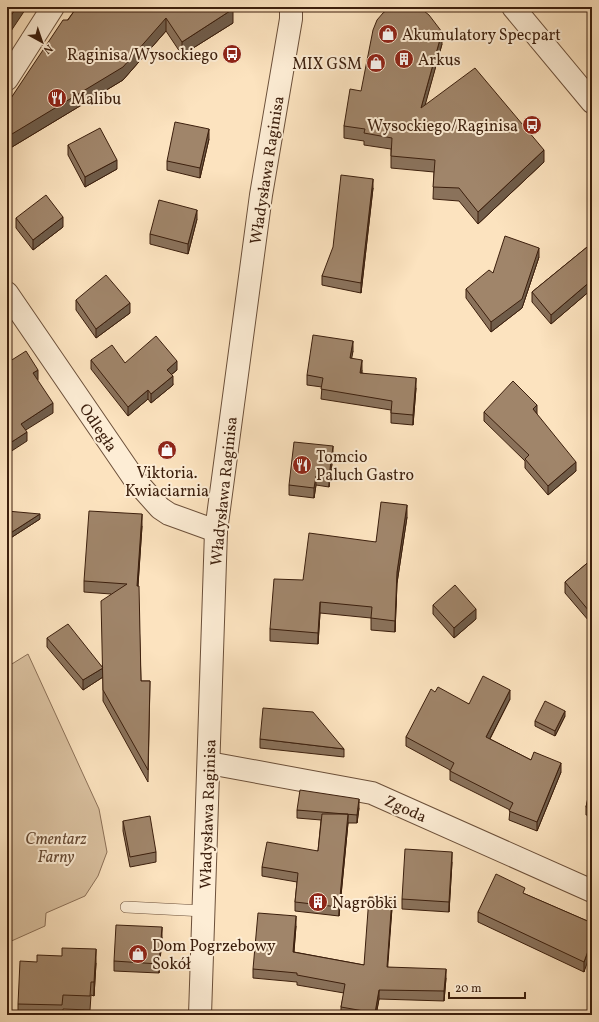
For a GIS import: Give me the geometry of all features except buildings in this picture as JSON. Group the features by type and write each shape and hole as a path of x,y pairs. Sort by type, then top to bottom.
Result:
{"street":[{"path":"7,78 53,7"},
{"path":"513,7 592,102"},
{"name":"Władysława Raginisa","path":"200,1015 216,531 260,195 293,11"},
{"name":"Odległa","path":"7,292 135,480 160,508 173,516 216,531"},
{"name":"Zgoda","path":"209,763 372,793 592,891"}],"lane":[{"path":"126,907 204,911"}],"green space":[{"name":"Cmentarz Farny","path":"28,654 99,809 107,852 98,876 85,896 46,913 45,926 7,943 7,667"}],"place":[{"name":"Akumulatory Specpart","path":"388,34"},
{"name":"Raginisa/Wysockiego","path":"232,54"},
{"name":"Arkus","path":"404,59"},
{"name":"MIX GSM","path":"376,63"},
{"name":"Malibu","path":"57,98"},
{"name":"Wysockiego/Raginisa","path":"532,125"},
{"name":"Viktoria. Kwiaciarnia","path":"167,450"},
{"name":"Tomcio Paluch Gastro","path":"302,465"},
{"name":"Nagrobki","path":"318,902"},
{"name":"Dom Pogrzebowy Sokół","path":"138,954"}]}
